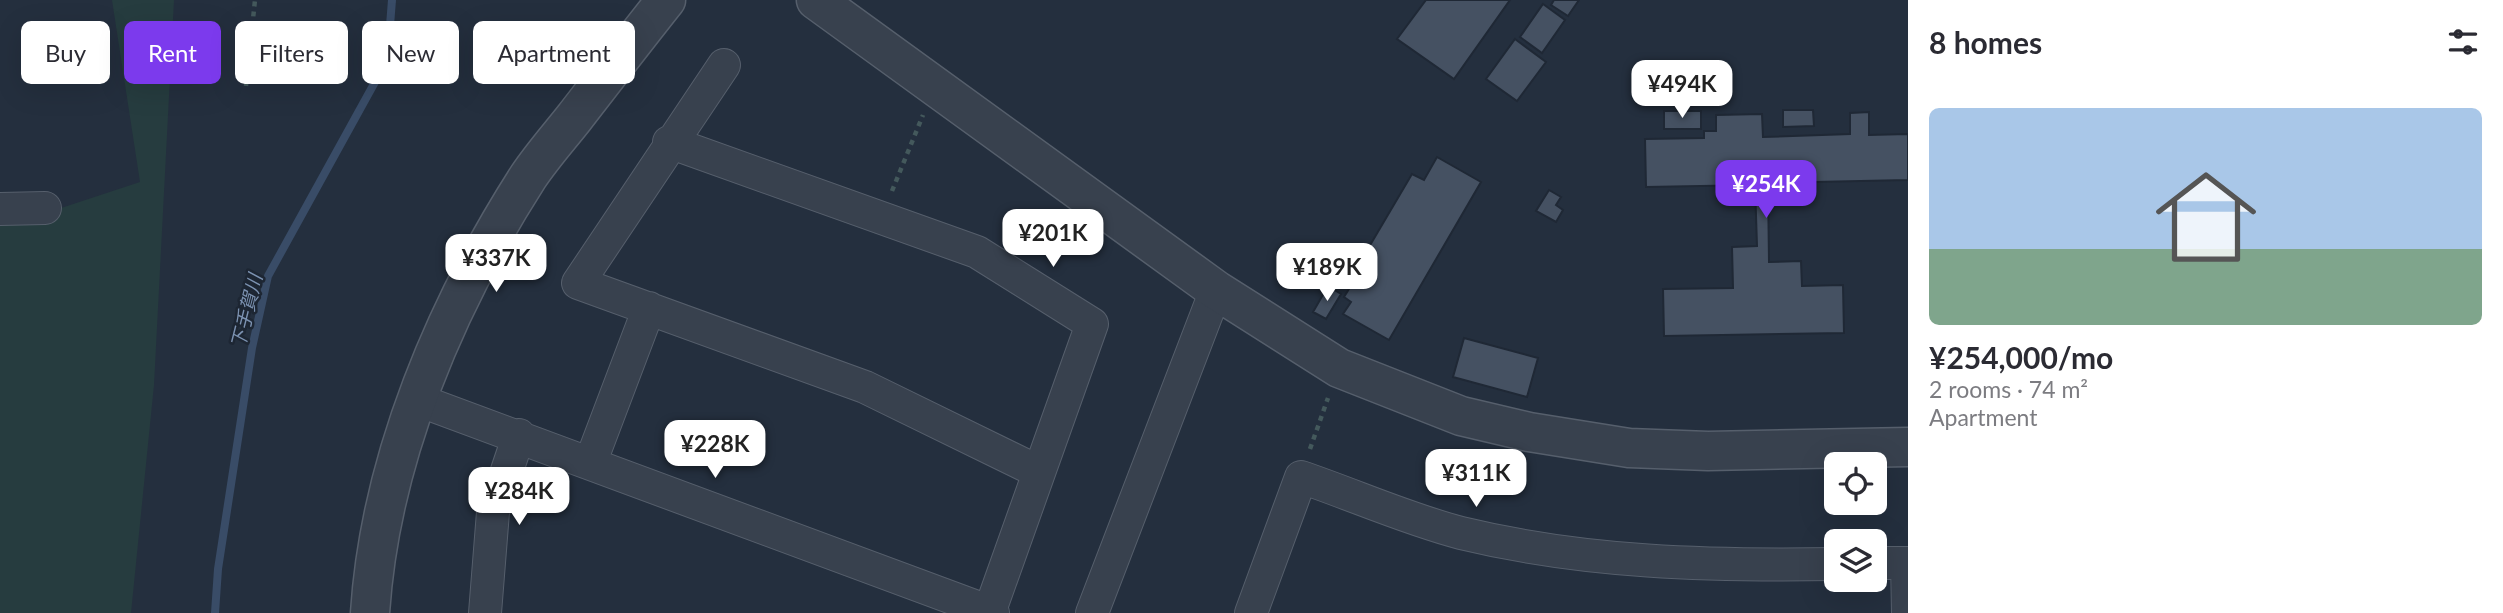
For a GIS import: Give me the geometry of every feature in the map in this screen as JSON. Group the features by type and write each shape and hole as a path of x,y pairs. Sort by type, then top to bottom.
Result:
{"street":[{"path":"370,613 379,539 391,484 418,400 483,251 530,174 666,0"},
{"path":"816,0 1216,290 1339,368 1461,416 1530,432 1629,448 1708,451 1908,446"},
{"path":"724,65 669,142 578,283 865,387 1039,472"},
{"path":"418,400 591,461 990,613 1092,324 977,252 669,142"},
{"path":"0,209 45,208"},
{"path":"1091,613 1216,290"},
{"path":"591,461 649,308"},
{"path":"485,613 494,512 519,435"},
{"path":"1251,613 1301,477 1460,532 1586,557 1725,565 1824,564"},
{"path":"1887,564 1907,563 1908,613"}],"path":[{"path":"246,86 255,0"},
{"path":"881,218 924,111"},
{"path":"1301,477 1330,391"}],"green space":[{"path":"112,0 174,0 173,21 124,21 124,78"},
{"path":"125,84 170,84 154,385 131,613 0,613 0,214 43,214 140,182"}],"building":[{"path":"1426,0 1510,0 1454,79 1397,39"},
{"path":"1554,0 1579,0 1568,16 1551,5"},
{"path":"1543,4 1565,20 1542,53 1520,37"},
{"path":"1515,39 1546,62 1517,101 1486,79"},
{"path":"1783,110 1813,110 1814,126 1783,127"},
{"path":"1664,111 1701,111 1701,129 1664,129"},
{"path":"1869,112 1869,135 1908,134 1908,180 1768,183 1769,262 1801,261 1802,286 1843,285 1844,333 1664,336 1663,289 1733,288 1732,247 1757,246 1755,185 1646,187 1645,139 1704,138 1704,131 1716,131 1716,115 1762,114 1763,137 1850,134 1850,113"},
{"path":"1437,157 1481,182 1389,340 1343,314 1351,302 1344,297 1349,289 1346,286 1412,174 1424,180"},
{"path":"1549,190 1561,197 1556,205 1563,210 1556,222 1536,211"},
{"path":"1328,286 1341,294 1326,319 1313,312"},
{"path":"1464,338 1538,358 1527,397 1453,377"}],"waterway":[{"name":"下手賀川","path":"215,613 218,569 252,348 268,276 375,82 388,51 392,0"}]}
